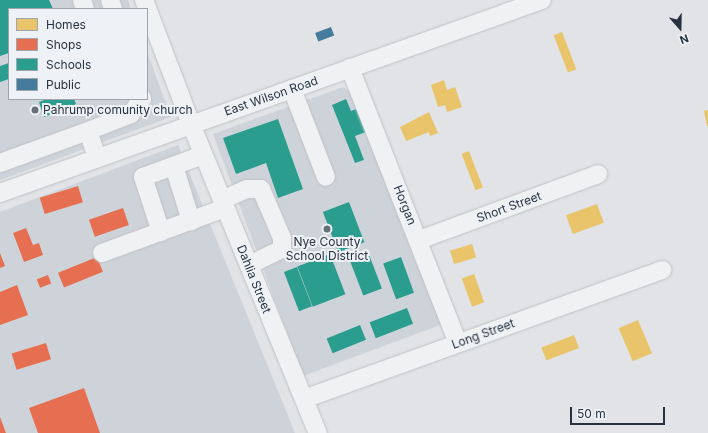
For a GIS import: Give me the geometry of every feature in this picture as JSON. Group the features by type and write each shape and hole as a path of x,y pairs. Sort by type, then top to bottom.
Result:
{"street":[{"name":"East Wilson Road","path":"0,193 542,0"},
{"name":"Dahlia Street","path":"148,11 203,155 318,433"},
{"name":"Horgan","path":"350,68 419,240 458,343"},
{"path":"292,89 326,177"},
{"path":"0,163 88,132 131,114 141,100"},
{"path":"88,132 97,158"},
{"path":"161,232 143,177 203,155"},
{"path":"174,166 191,221"},
{"name":"Short Street","path":"419,240 598,174"},
{"path":"102,253 191,221 224,204 247,189 261,189 282,238 282,249 249,265"},
{"name":"Long Street","path":"304,399 663,270"}],"shaded area":[{"path":"0,0 128,0 131,8 8,8 8,100 148,100 148,55 171,117 0,180"},
{"name":"Nye County School District","path":"343,87 353,95 443,324 303,376 213,134"},
{"path":"178,145 295,433 0,433 0,212"}],"building: Homes":[{"path":"562,32 576,69 568,73 554,35"},
{"path":"444,80 447,90 455,87 462,107 447,112 445,105 438,107 431,85"},
{"path":"708,110 708,126 707,126 704,111"},
{"path":"429,112 438,133 430,136 429,132 406,141 400,127"},
{"path":"469,151 483,187 476,190 462,154"},
{"path":"597,204 604,223 573,234 566,215"},
{"path":"472,244 476,257 454,264 450,251"},
{"path":"474,274 484,302 472,307 462,278"},
{"path":"638,320 652,353 633,361 619,328"},
{"path":"574,335 579,348 546,361 541,348"}],"building: Shops":[{"path":"78,186 83,202 45,214 40,198"},
{"path":"123,208 129,225 95,237 89,220"},
{"path":"26,228 33,245 39,243 43,255 24,262 13,233"},
{"path":"0,253 5,266 0,268"},
{"path":"97,257 103,272 64,288 58,273"},
{"path":"48,275 51,283 40,288 37,279"},
{"path":"17,285 28,315 0,325 0,292"},
{"path":"46,343 51,359 17,370 12,354"},
{"path":"84,388 100,433 38,433 29,408"},
{"path":"0,417 6,433 0,433"}],"building: Schools":[{"path":"0,0 49,0 53,8 8,8 8,53 0,56"},
{"path":"8,63 8,79 0,82 0,66"},
{"path":"346,99 351,111 356,109 366,132 355,136 364,160 355,163 332,105"},
{"path":"44,100 74,100 76,104 44,117 39,102"},
{"path":"278,119 303,189 278,198 266,163 236,174 223,138"},
{"path":"349,202 364,242 338,252 323,212"},
{"path":"368,252 382,288 363,296 349,259"},
{"path":"330,254 345,294 313,307 297,267"},
{"path":"401,257 414,293 396,299 383,263"},
{"path":"297,267 312,306 299,311 284,272"},
{"path":"407,308 413,324 376,338 370,322"},
{"path":"360,325 366,340 333,353 327,338"}],"building: Public":[{"path":"331,27 334,35 318,41 315,33"}],"place":[{"name":"Pahrump comunity church","path":"35,110"},
{"name":"Nye County School District","path":"327,229"}]}
